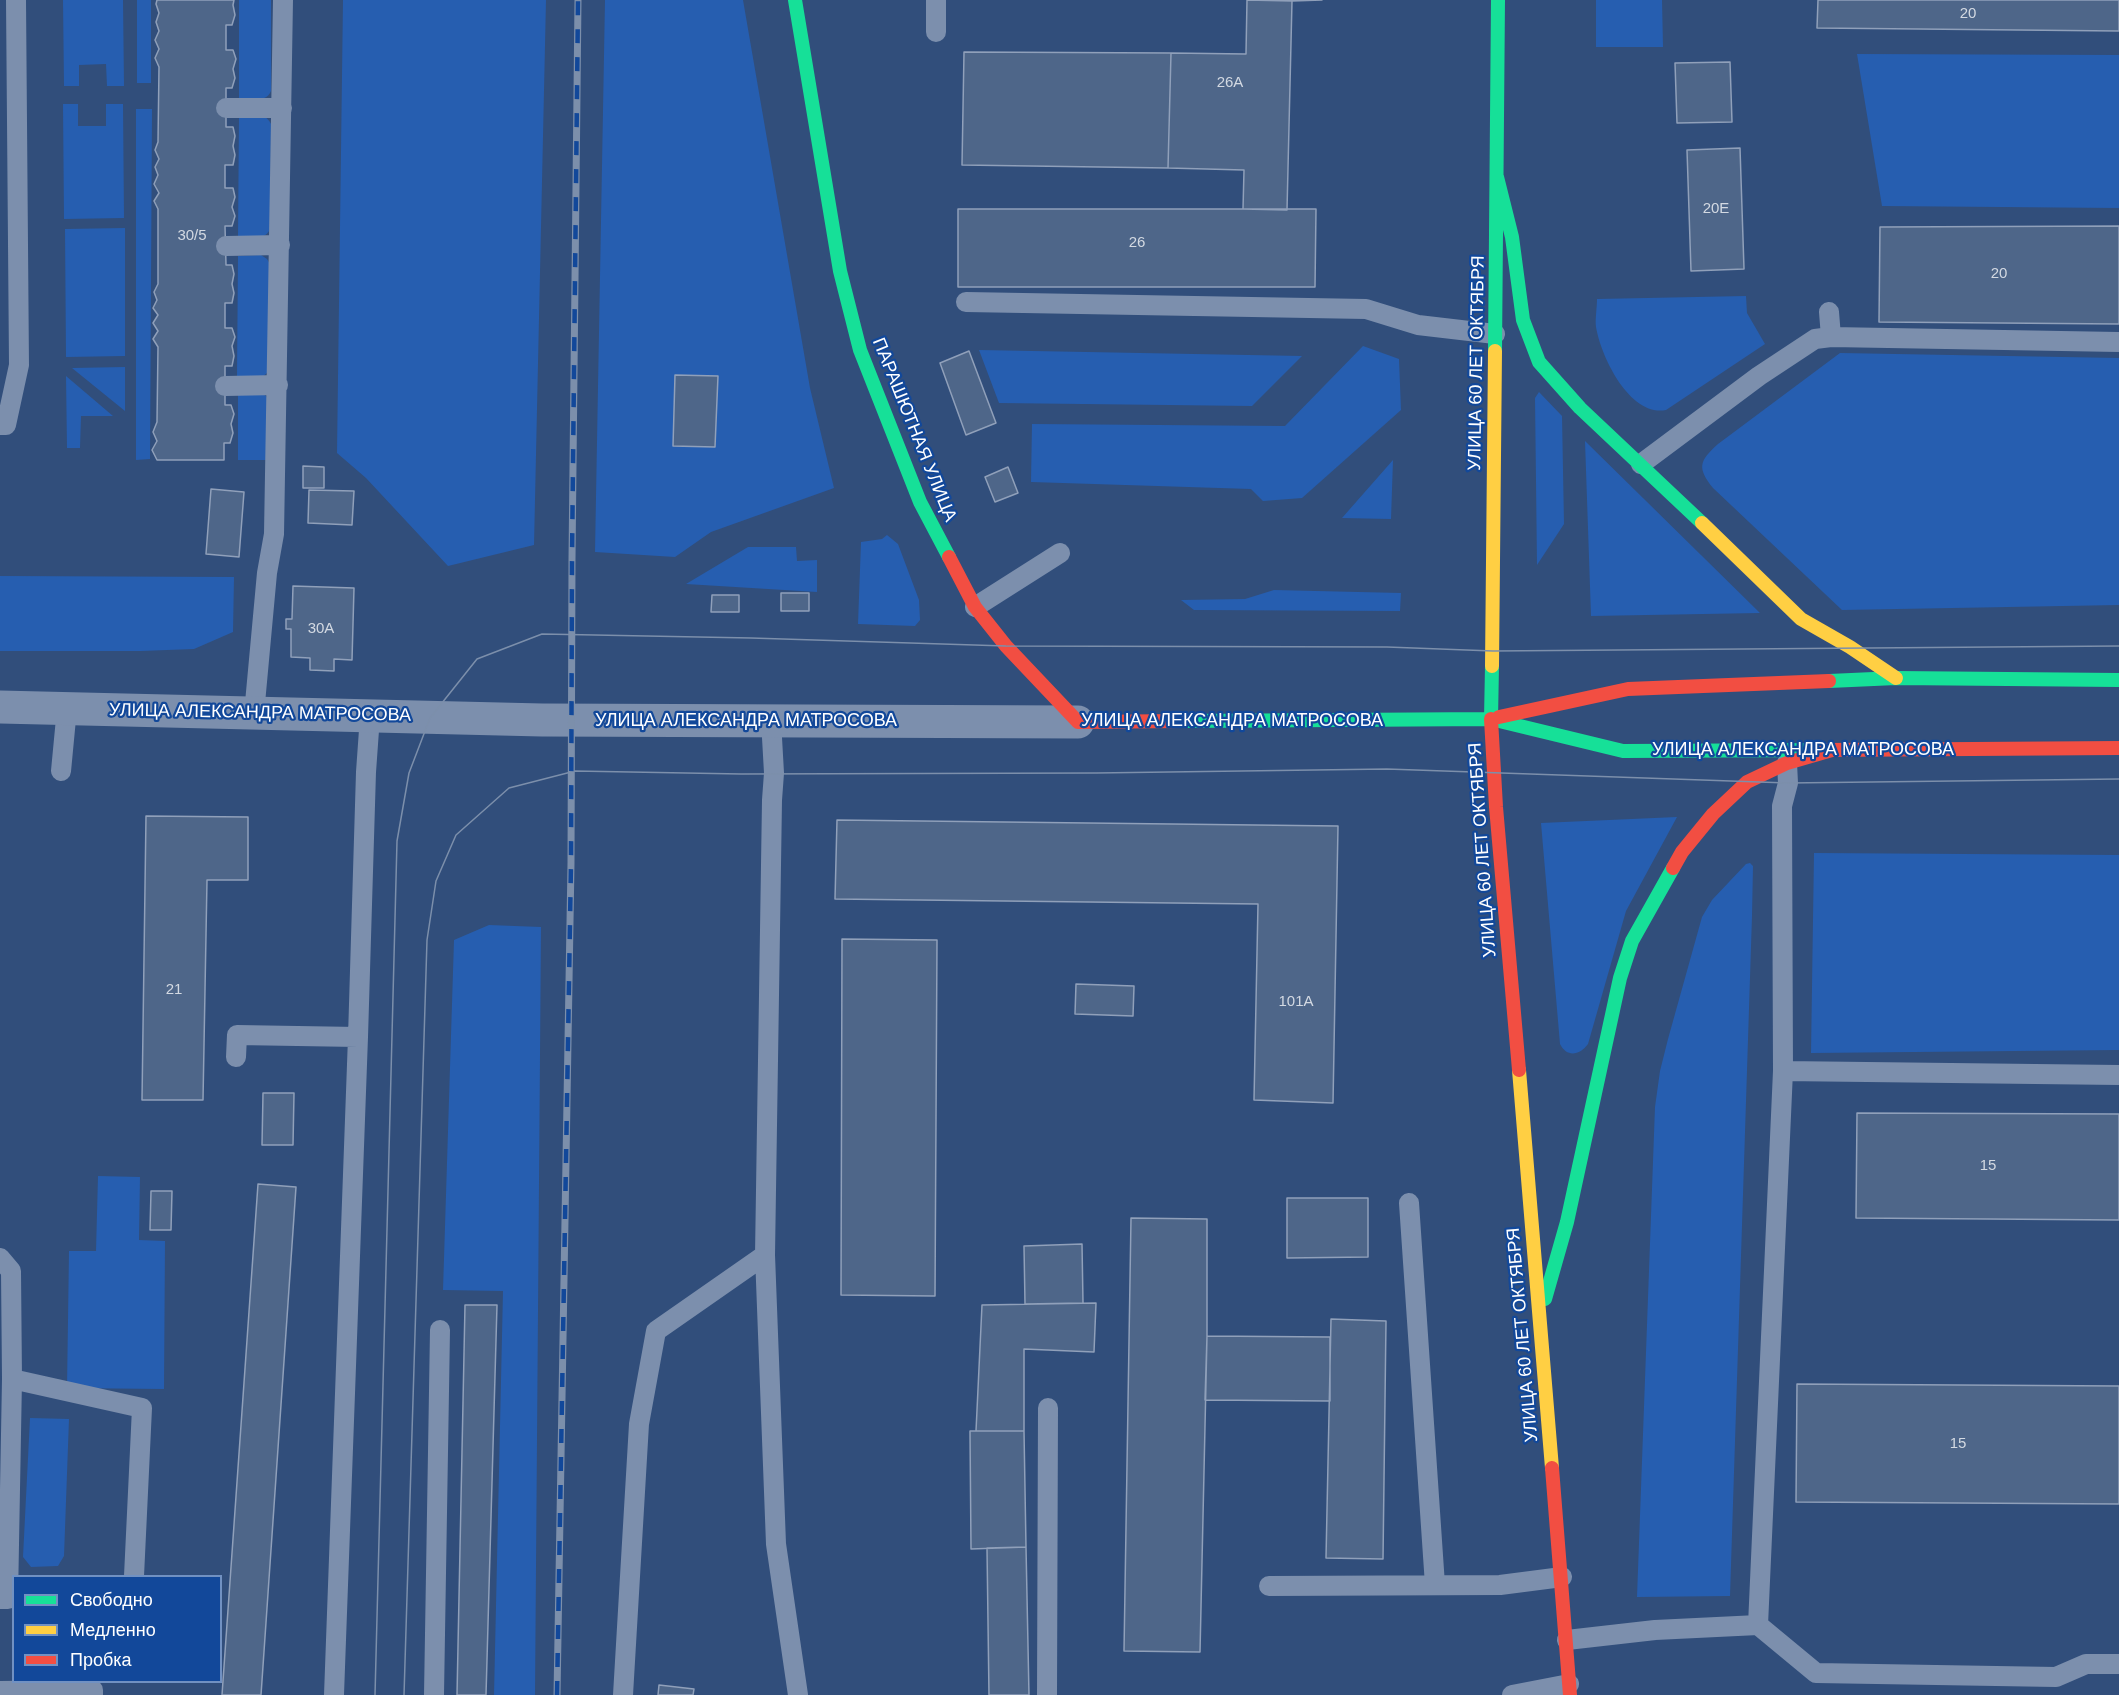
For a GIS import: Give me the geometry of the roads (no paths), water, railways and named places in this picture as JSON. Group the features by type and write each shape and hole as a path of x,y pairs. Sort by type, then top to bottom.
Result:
{"main road":[{"name":"ПАРАШЮТНАЯ УЛИЦА","path":"795,0 840,271 860,350 920,502 975,607 1006,646 1078,722"},
{"name":"УЛИЦА 60 ЛЕТ ОКТЯБРЯ","path":"1498,0 1491,719 1497,819 1570,1690"},
{"path":"1497,177 1512,237 1524,320 1539,362 1580,408 1641,464 1801,620 1850,647 1896,678"},
{"name":"УЛИЦА АЛЕКСАНДРА МАТРОСОВА","path":"1078,722 1491,719 1628,689 1896,678 2119,680"},
{"name":"УЛИЦА АЛЕКСАНДРА МАТРОСОВА","path":"1491,719 1623,751 2119,748"},
{"path":"1540,1319 1567,1222 1620,978 1632,941 1682,852 1713,814 1747,782 1787,763 1832,750"}],"street":[{"name":"УЛИЦА АЛЕКСАНДРА МАТРОСОВА","path":"0,707 542,720 1078,722"}],"lane":[{"path":"0,425 6,425 19,365 16,0"},
{"path":"255,714 267,573 274,534 283,0"},
{"path":"936,0 936,32"},
{"path":"226,108 282,108"},
{"path":"226,246 280,245"},
{"path":"966,302 1366,309 1419,325 1495,334"},
{"path":"1829,312 1831,337"},
{"path":"1641,464 1815,339 1831,337 2119,342"},
{"path":"225,386 278,385"},
{"path":"975,607 1059,553"},
{"path":"61,771 67,708"},
{"path":"334,1695 366,772 370,716"},
{"path":"771,720 774,773 771,800 765,1255 776,1544 798,1695"},
{"path":"1758,1625 1783,1071 1782,806 1788,783 1787,763"},
{"path":"236,1057 237,1035 358,1036"},
{"path":"1783,1071 2119,1075"},
{"path":"1409,1203 1435,1586"},
{"path":"623,1695 639,1424 656,1331 765,1255"},
{"path":"4,1267 12,1379 7,1599"},
{"path":"434,1695 440,1330"},
{"path":"12,1379 142,1408 134,1575"},
{"path":"1047,1695 1048,1408"},
{"path":"1269,1586 1500,1585 1562,1578"},
{"path":"1567,1640 1655,1630 1758,1625 1816,1672 2056,1677 2086,1664 2119,1664"},
{"path":"0,1691 93,1690 93,1695"},
{"path":"1512,1695 1570,1690"}],"tram line":[{"path":"375,1695 397,841 409,773 430,718 477,659 542,634 1006,646 1387,647 1493,651 2119,646"},
{"path":"404,1695 427,940 436,881 456,835 509,788 575,771 741,774 1387,769 1788,783 2119,779"}],"railway":[{"path":"557,1695 571,863 578,0"}]}
